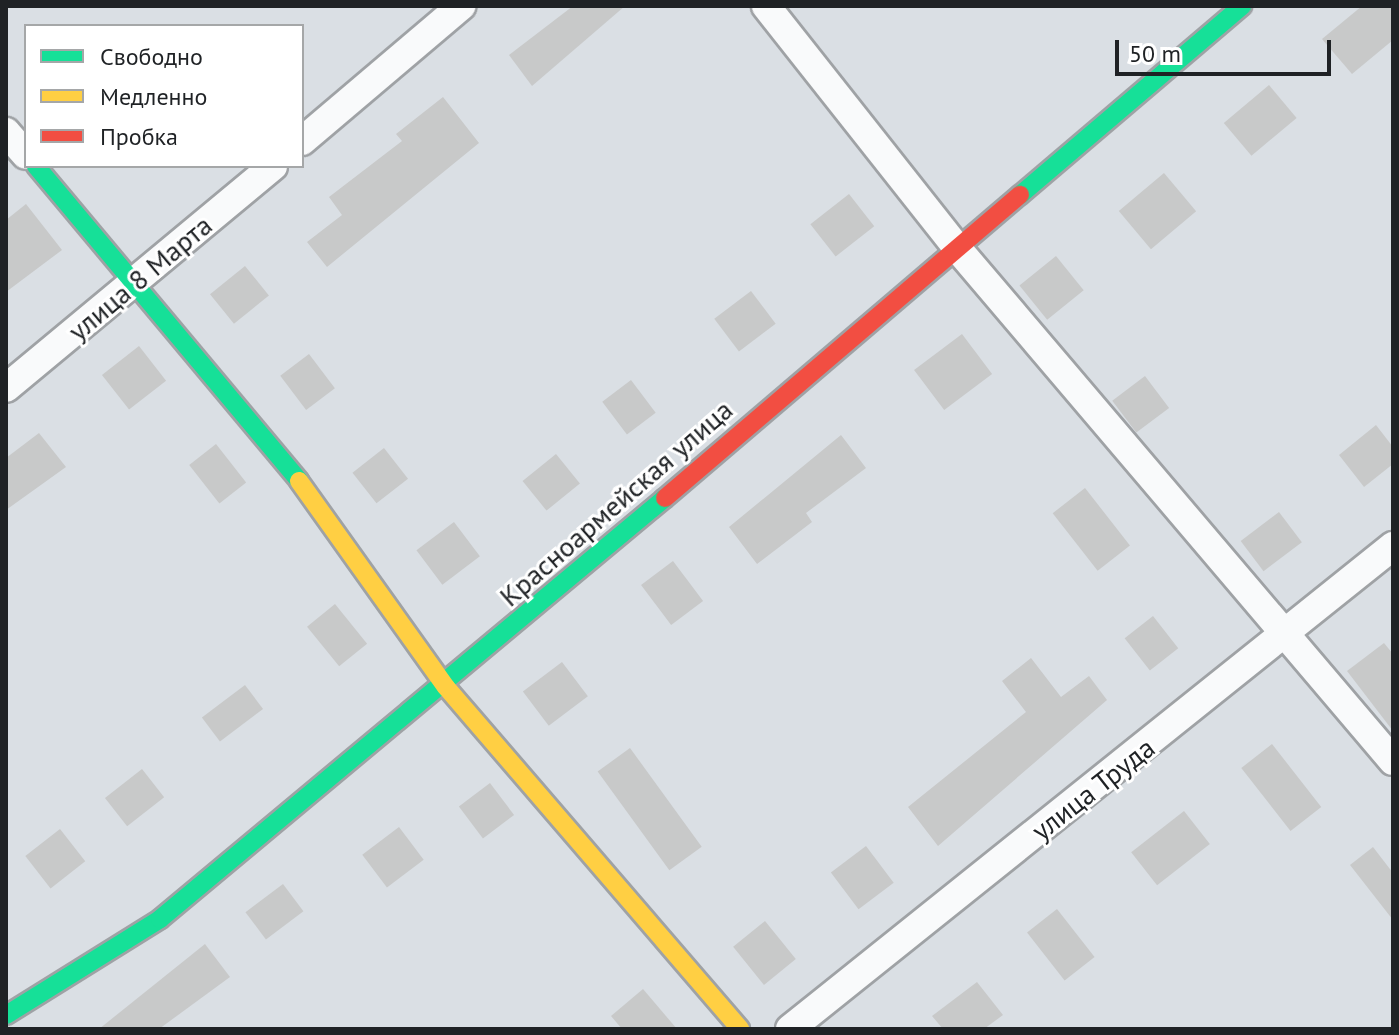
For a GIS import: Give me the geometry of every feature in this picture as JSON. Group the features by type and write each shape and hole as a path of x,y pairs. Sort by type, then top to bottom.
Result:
{"street":[{"path":"304,139 461,6"},
{"path":"766,6 957,248 1289,634 1393,761"},
{"name":"Красноармейская улица","path":"6,1015 160,919 446,687 1242,6"},
{"path":"6,132 24,153"},
{"path":"38,168 137,282 300,482 446,687 740,1029"},
{"name":"улица 8 Марта","path":"6,388 271,168"},
{"name":"улица Труда","path":"790,1029 1289,634 1393,546"}],"building":[{"path":"573,6 625,6 532,86 509,55"},
{"path":"1362,6 1393,6 1393,40 1352,74 1322,39"},
{"path":"1269,85 1297,118 1251,156 1224,123"},
{"path":"443,97 479,143 327,267 307,242 342,215 329,197 402,141 396,134"},
{"path":"1164,173 1196,211 1151,249 1119,211"},
{"path":"849,194 874,226 836,256 810,224"},
{"path":"26,204 62,250 6,292 6,220"},
{"path":"1056,256 1084,290 1047,320 1019,286"},
{"path":"245,266 269,296 234,324 210,294"},
{"path":"751,291 776,324 739,351 714,319"},
{"path":"962,334 992,374 944,410 914,370"},
{"path":"139,346 166,381 129,410 102,375"},
{"path":"309,354 335,388 306,410 280,376"},
{"path":"1145,376 1169,408 1136,433 1112,401"},
{"path":"631,380 656,413 627,434 602,402"},
{"path":"1376,425 1393,447 1393,464 1364,487 1339,455"},
{"path":"39,433 66,467 6,510 6,458"},
{"path":"841,435 866,468 806,513 812,522 757,564 729,527"},
{"path":"216,444 246,483 219,504 189,465"},
{"path":"384,448 408,479 376,503 352,473"},
{"path":"556,454 580,484 546,511 523,481"},
{"path":"1085,488 1130,546 1098,571 1053,513"},
{"path":"1279,512 1302,542 1264,571 1241,541"},
{"path":"454,522 480,556 442,585 416,550"},
{"path":"673,561 703,601 671,625 641,585"},
{"path":"335,604 367,644 339,666 307,627"},
{"path":"1153,616 1178,648 1150,670 1125,638"},
{"path":"1384,643 1393,654 1393,731 1347,671"},
{"path":"1031,658 1061,697 1089,676 1107,700 938,846 908,807 1026,712 1002,681"},
{"path":"562,662 588,696 549,726 523,691"},
{"path":"245,685 263,709 220,741 202,717"},
{"path":"1272,744 1321,807 1291,831 1241,768"},
{"path":"630,748 702,847 669,870 598,772"},
{"path":"142,769 164,797 127,826 105,798"},
{"path":"490,783 514,815 483,838 459,806"},
{"path":"1184,811 1210,844 1157,885 1131,852"},
{"path":"399,827 424,860 387,887 362,855"},
{"path":"60,829 85,861 51,888 25,856"},
{"path":"866,846 894,883 859,909 831,872"},
{"path":"1373,847 1393,873 1393,920 1350,865"},
{"path":"283,884 303,911 266,939 245,912"},
{"path":"1057,909 1095,957 1065,980 1027,932"},
{"path":"765,921 796,959 764,985 733,947"},
{"path":"205,944 230,977 159,1029 99,1029"},
{"path":"977,982 1003,1015 984,1029 943,1029 932,1016"},
{"path":"643,989 677,1029 622,1029 611,1016"}],"traffic: fast":[{"path":"1020,195 1242,6"},
{"path":"38,168 299,481"},
{"path":"6,1015 160,919 665,498"}],"traffic: slow":[{"path":"299,481 446,687 740,1029"}],"traffic: jam":[{"path":"665,498 1020,195"}]}
